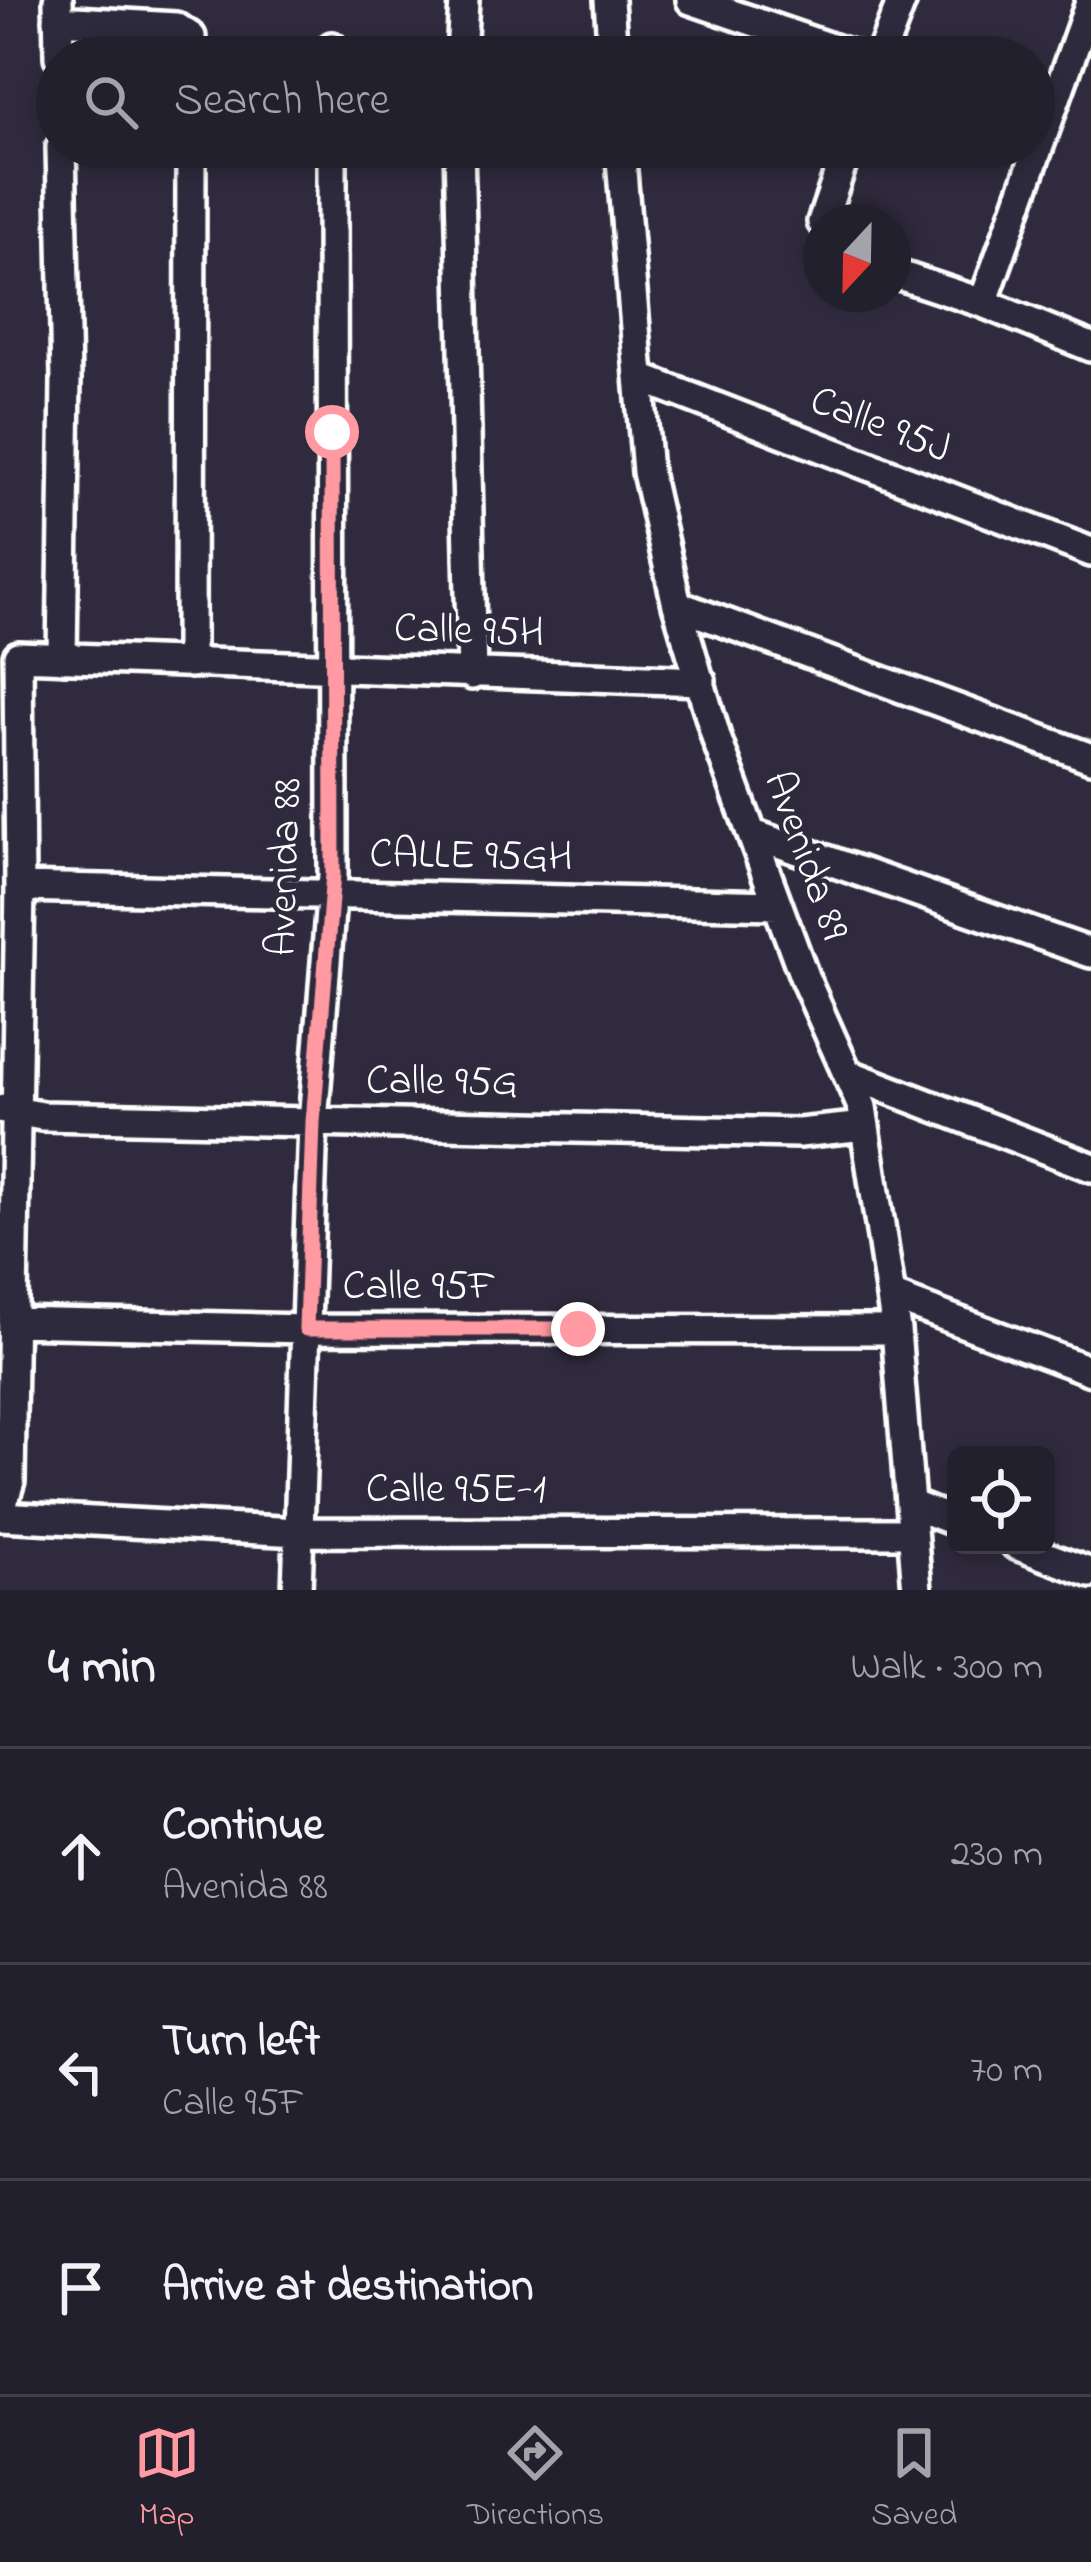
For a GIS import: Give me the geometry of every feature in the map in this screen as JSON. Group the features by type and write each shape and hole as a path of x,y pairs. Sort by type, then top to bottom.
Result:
{"street":[{"path":"462,36 464,0"},
{"path":"609,0 612,36"},
{"path":"691,0 796,36"},
{"path":"888,36 902,0"},
{"path":"1055,101 1091,0"},
{"path":"58,10 176,27 190,36"},
{"path":"61,168 66,380 62,658"},
{"path":"190,663 191,168"},
{"name":"Avenida 88","path":"297,1590 313,1122 331,897 332,168"},
{"path":"460,168 472,675"},
{"name":"Avenida 89","path":"622,168 647,472 677,605 717,740 805,980 849,1074 865,1126 896,1330 917,1590"},
{"path":"830,204 841,168"},
{"path":"983,303 1031,168"},
{"path":"911,279 1091,347"},
{"name":"Calle 95J","path":"639,377 1091,552"},
{"path":"677,605 1091,758"},
{"name":"Calle 95H","path":"20,887 18,656 701,681"},
{"path":"753,834 1091,953"},
{"path":"0,1515 10,1481 9,1110 20,887"},
{"name":"CALLE 95GH","path":"20,887 778,905"},
{"path":"849,1074 1091,1167"},
{"name":"Calle 95G","path":"9,1110 42,1116 799,1133 865,1126"},
{"path":"891,1296 1091,1371"},
{"name":"Calle 95F","path":"9,1309 306,1329 896,1330"},
{"name":"Calle 95E-1","path":"0,1515 299,1532 911,1518 947,1521"},
{"path":"1039,1554 1091,1574"}],"route":[{"path":"332,432 333,874 313,1122 306,1329 578,1329"}]}
